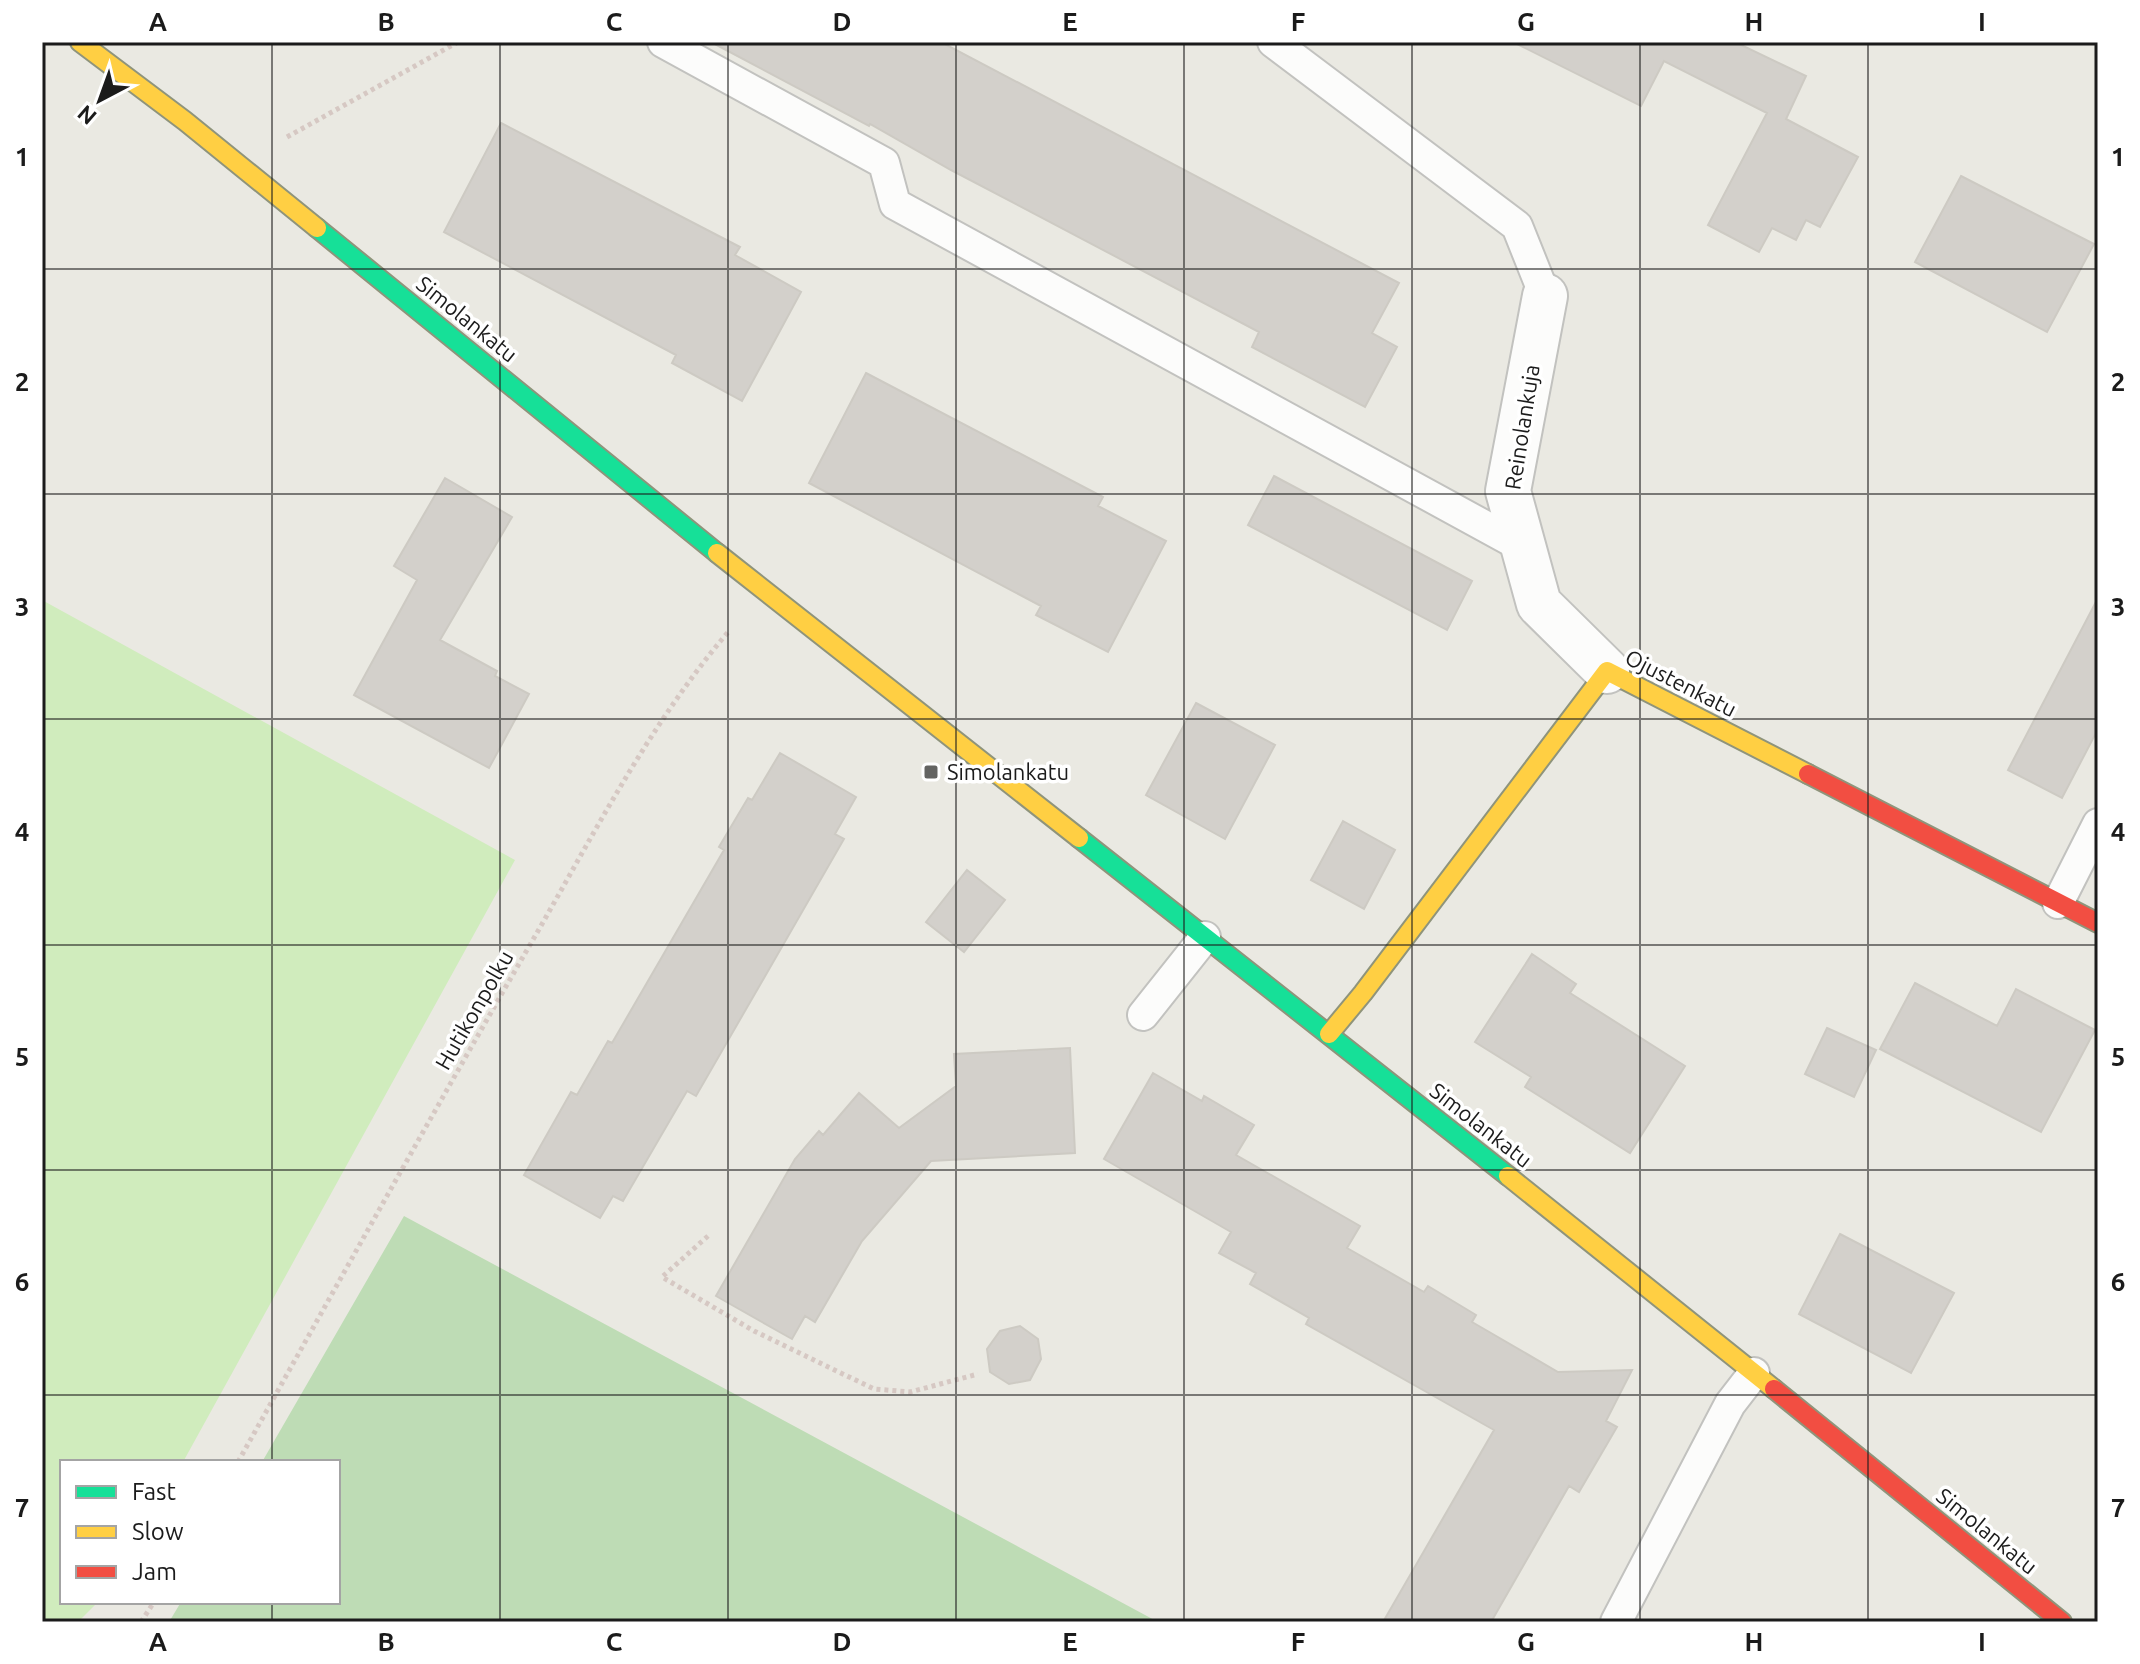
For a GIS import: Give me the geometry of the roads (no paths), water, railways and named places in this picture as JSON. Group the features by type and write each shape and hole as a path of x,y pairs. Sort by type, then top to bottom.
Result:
{"street":[{"name":"Simolankatu","path":"80,42 236,162 764,591 1639,1279 2062,1622"},
{"name":"Reinolankuja","path":"1545,296 1508,491 1539,604 1607,671"},
{"name":"Ojustenkatu","path":"1329,1034 1607,671 2098,923"}],"lane":[{"path":"663,42 884,163 895,204 1523,547"},
{"path":"1273,42 1517,226 1545,296"},
{"path":"2058,903 2098,824"},
{"path":"1143,1015 1205,937"},
{"path":"1616,1622 1730,1404 1754,1373"}],"place":[{"name":"Simolankatu","path":"931,772"}]}
